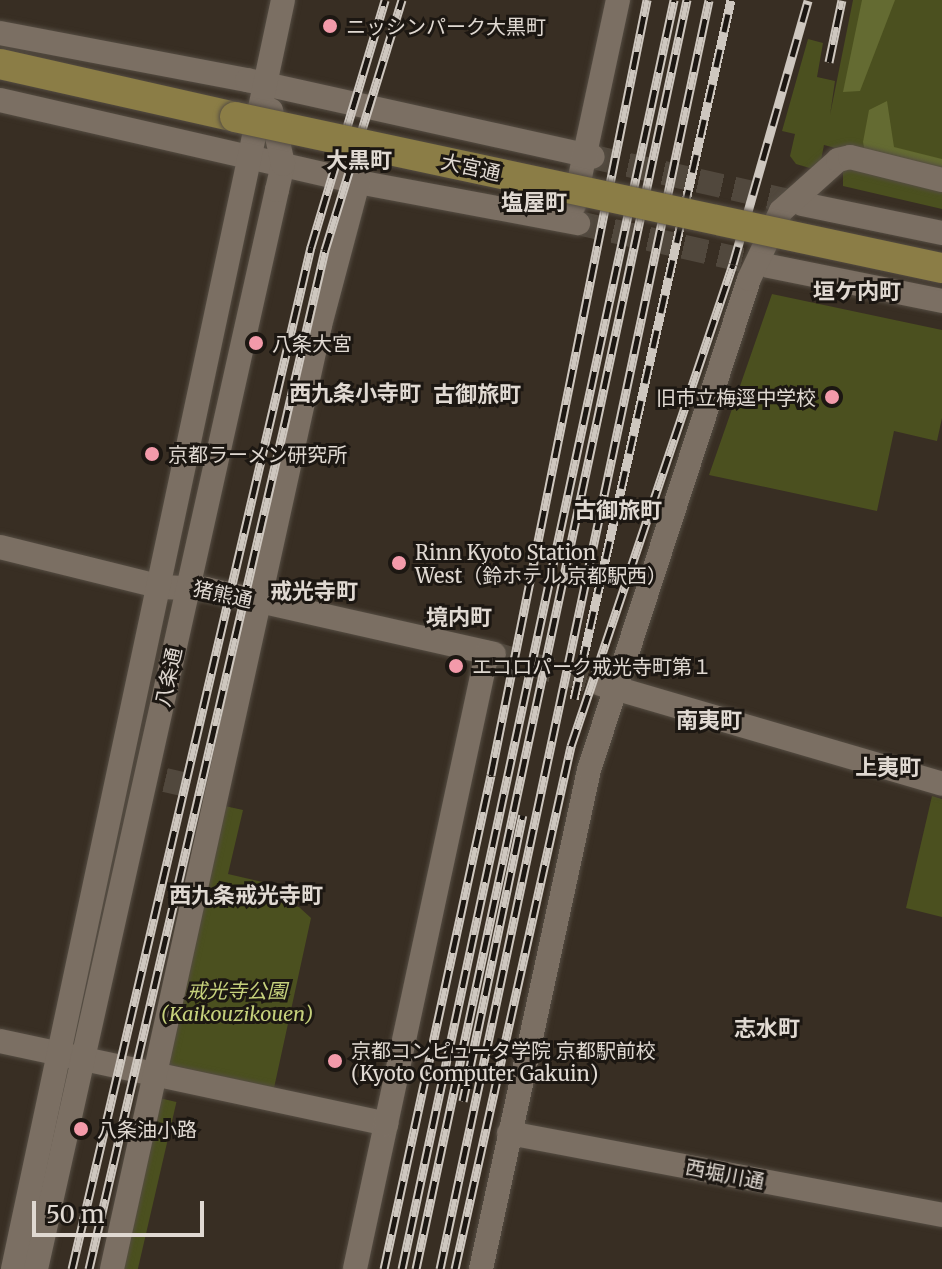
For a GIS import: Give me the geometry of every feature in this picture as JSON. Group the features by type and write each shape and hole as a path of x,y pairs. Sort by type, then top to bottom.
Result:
{"main road":[{"name":"大宮通","path":"0,64 942,268"}],"street":[{"name":"八条通","path":"36,1269 72,1056 162,587 283,0"},
{"path":"0,100 358,182 574,222 618,0"},
{"path":"0,33 266,84 589,156"},
{"name":"八条通","path":"13,1269 72,1056 156,777 188,586 283,164 266,84"},
{"path":"481,1269 607,686 749,279 781,211 838,160 850,157 942,180"},
{"path":"112,1269 262,602 320,325 358,182"},
{"path":"802,204 942,233"},
{"path":"769,266 942,301"},
{"name":"猪熊通","path":"0,547 162,587 188,586 491,654 386,1124"},
{"path":"607,686 942,784"},
{"path":"0,1041 386,1124 355,1269"},
{"name":"西堀川通","path":"509,1133 942,1215"}],"green space":[{"path":"853,0 942,0 942,209 843,186 843,150 824,145 820,165 813,169 796,164 790,156 795,134 782,131 808,39 823,43 817,77 835,81 830,115"},
{"path":"862,0 895,0 860,91 843,92"},
{"path":"887,101 894,147 942,159 942,173 866,157 863,142 869,110"},
{"name":"旧市立梅逕中学校","path":"772,294 942,330 942,418 937,441 894,431 877,511 709,475"},
{"path":"932,796 942,799 942,917 906,908"},
{"name":"戒光寺公園 (Kaikouzikouen)","path":"225,806 243,810 228,874 267,883 272,900 299,907 311,918 274,1088 166,1064"},
{"path":"155,1097 176,1102 138,1269 115,1269"}],"tunnel":[{"path":"593,157 802,204"},
{"path":"578,223 769,266"},
{"path":"494,654 601,684"},
{"path":"165,780 217,792"}],"railway":[{"path":"72,1269 311,247 385,0"},
{"path":"89,1269 325,250 402,0"},
{"path":"384,1269 491,775 647,0"},
{"path":"402,1269 674,0"},
{"path":"416,1269 687,0"},
{"path":"440,1269 709,0"},
{"path":"574,699 731,0"},
{"path":"455,1269 571,746 733,264 808,0"},
{"path":"829,62 842,0"},
{"path":"463,1101 523,815"}],"place":[{"name":"ニッシンパーク大黒町","path":"330,26"},
{"name":"八条大宮","path":"256,343"},
{"name":"旧市立梅逕中学校","path":"832,397"},
{"name":"京都ラーメン研究所","path":"152,454"},
{"name":"Rinn Kyoto Station West（鈴ホテル 京都駅西）","path":"399,563"},
{"name":"エコロパーク戒光寺町第１","path":"456,666"},
{"name":"京都コンピュータ学院 京都駅前校 (Kyoto Computer Gakuin)","path":"335,1061"},
{"name":"八条油小路","path":"81,1129"}],"district":[{"name":"大黒町","path":"359,161"},
{"name":"塩屋町","path":"534,203"},
{"name":"垣ケ内町","path":"857,292"},
{"name":"西九条小寺町","path":"355,394"},
{"name":"古御旅町","path":"477,395"},
{"name":"古御旅町","path":"618,511"},
{"name":"戒光寺町","path":"314,592"},
{"name":"境内町","path":"459,618"},
{"name":"南夷町","path":"709,721"},
{"name":"上夷町","path":"888,768"},
{"name":"西九条戒光寺町","path":"246,896"},
{"name":"志水町","path":"767,1029"}]}
